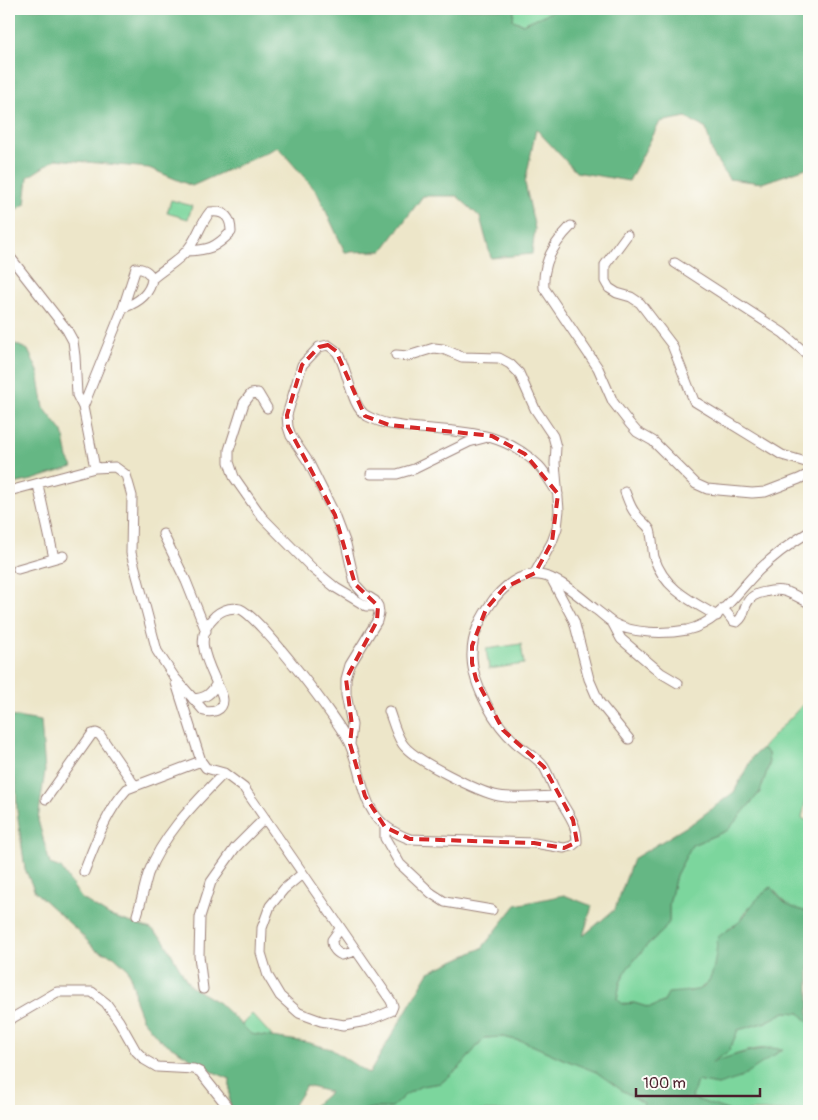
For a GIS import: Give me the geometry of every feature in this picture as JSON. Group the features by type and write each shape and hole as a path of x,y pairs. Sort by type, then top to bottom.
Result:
{"street":[{"path":"152,279 187,251 196,239 202,222 210,212 217,211 226,216 231,223 231,232 221,241 207,250 187,251"},
{"path":"571,226 558,240 550,254 543,277 544,288 598,368 613,402 633,428 653,441 696,484 707,489 752,494 765,492 809,474"},
{"path":"627,235 605,265 605,281 609,288 617,293 632,297 640,303 672,345 694,401 782,455 809,463"},
{"path":"10,257 67,330 73,341 77,396 83,407 95,468"},
{"path":"675,263 784,333 809,356"},
{"path":"83,407 123,308 136,268 151,274 152,286 144,296 123,308"},
{"path":"350,744 352,725 346,694 346,679 350,665 377,621 379,613 378,606 374,601 355,584 346,544 335,515 310,463 291,436 287,415 302,365 319,347 328,345 336,351 344,367 358,407 365,416 389,425 492,436 525,454 540,467 558,494"},
{"path":"396,355 408,356 434,348 443,349 462,357 499,358 510,364 519,373 535,409 553,436 556,447 555,463 559,510 557,528 552,542 535,573"},
{"path":"267,408 258,393 250,394 244,403 229,450 229,462 234,477 262,517 312,569 336,588 366,606 378,606"},
{"path":"371,474 396,474 414,469 469,442 492,436"},
{"path":"9,492 95,468 115,467 126,475 132,496 131,553 157,651 175,678 204,710 216,711 222,706 223,699 205,659 203,645 206,631 212,619 218,613 228,609 240,610 251,617 294,665 337,722 350,744 365,796 375,815 385,827 396,834 410,839 534,843 564,848 572,846 577,842 577,831 572,820 557,796 544,767 503,730 492,714 476,679 472,663 472,646 476,628 486,609 504,588 520,578 535,573 565,584 612,622 626,628 670,632 702,625 720,612 759,570 809,532"},
{"path":"18,569 59,557 38,484"},
{"path":"625,492 635,514 647,525 651,534 654,556 659,569 669,584 681,596 720,612 737,622 742,618 746,604 754,594 776,589 787,592 809,603"},
{"path":"163,534 186,581 206,631"},
{"path":"551,578 574,620 589,679 599,702 629,739"},
{"path":"612,622 621,639 661,674 678,683"},
{"path":"175,678 201,761 206,768 224,773 244,788 391,1001 393,1006 391,1011 367,1021 344,1024 320,1021 299,1013 280,996 268,976 261,953 262,928 270,906 284,889 302,874"},
{"path":"193,699 203,698 212,692 216,683"},
{"path":"389,711 402,744 424,762 484,791 500,796 557,796"},
{"path":"46,799 92,734 96,733 100,735 135,786"},
{"path":"84,872 99,835 121,796 127,790 201,761"},
{"path":"137,915 149,874 168,838 188,810 224,773"},
{"path":"203,989 198,956 200,917 211,882 235,848 265,818"},
{"path":"385,827 385,838 400,864 431,893 445,902 492,910"},
{"path":"340,929 332,940 332,947 342,955 355,951"},
{"path":"9,1020 57,992 92,992 106,1003 136,1050 145,1060 157,1067 194,1068 200,1072 231,1111"}],"highlighted area":[{"path":"328,345 336,351 365,416 389,425 492,436 525,454 558,494 552,542 535,573 504,588 486,609 472,646 472,663 476,679 503,730 544,767 573,820 577,842 564,848 534,843 410,839 385,827 365,796 350,744 352,725 346,679 377,621 378,606 355,584 335,515 288,427 287,415 302,365 319,347"}],"green space":[{"path":"9,9 514,9 513,20 523,24 558,9 809,9 809,167 762,183 729,179 713,155 706,129 686,117 660,122 629,181 576,172 536,129 525,183 535,229 532,254 491,258 480,217 457,196 423,196 382,251 345,252 317,192 278,147 192,186 149,168 56,159 28,177 25,204 9,214"},
{"path":"514,9 558,9 523,24 513,20"},
{"path":"171,200 192,206 188,219 167,213"},
{"path":"9,341 28,350 38,371 44,408 63,432 68,458 73,467 9,485"},
{"path":"521,644 524,664 489,669 486,649"},
{"path":"809,698 809,785 802,818 809,822 809,912 787,904 771,887 745,912 740,922 729,928 709,982 698,990 687,991 650,1008 634,1003 623,1004 617,1000 620,983 627,969 648,944 663,931 669,922 669,904 676,875 692,845 728,830 760,792 769,765 768,753 762,748"},
{"path":"9,716 41,721 45,771 38,820 50,864 61,868 81,898 110,916 151,929 163,939 190,986 219,1003 251,1034 306,1042 331,1049 369,1074 429,972 482,948 516,905 564,895 592,906 583,936 615,909 633,859 694,822 734,792 753,756 762,748 768,753 769,765 760,792 728,830 692,845 676,875 669,904 669,922 663,931 648,944 627,969 620,983 617,999 623,1004 634,1003 650,1008 664,1002 668,993 694,991 703,987 708,982 714,968 718,937 739,922 758,898 771,887 787,904 796,909 809,912 809,1023 800,1013 785,1012 766,1022 738,1030 729,1051 711,1063 756,1050 783,1049 740,1078 718,1085 697,1081 692,1098 730,1111 642,1111 644,1103 596,1072 525,1042 503,1037 484,1038 461,1066 441,1083 421,1086 405,1095 391,1108 373,1108 360,1111 308,1111 330,1092 306,1086 290,1111 237,1111 229,1106 230,1079 211,1071 159,1039 142,1019 135,1001 134,989 128,969 114,956 96,950 35,892 25,869 17,811 16,784 9,761"},
{"path":"785,1012 800,1013 809,1023 809,1111 730,1111 691,1098 697,1081 718,1085 783,1050 764,1048 708,1064 729,1051 738,1030 766,1022"},
{"path":"252,1014 272,1036 260,1047 240,1026"},
{"path":"503,1037 525,1042 596,1071 623,1091 644,1103 642,1111 360,1111 373,1108 391,1108 405,1095 421,1086 441,1083 461,1066 484,1038"}]}
